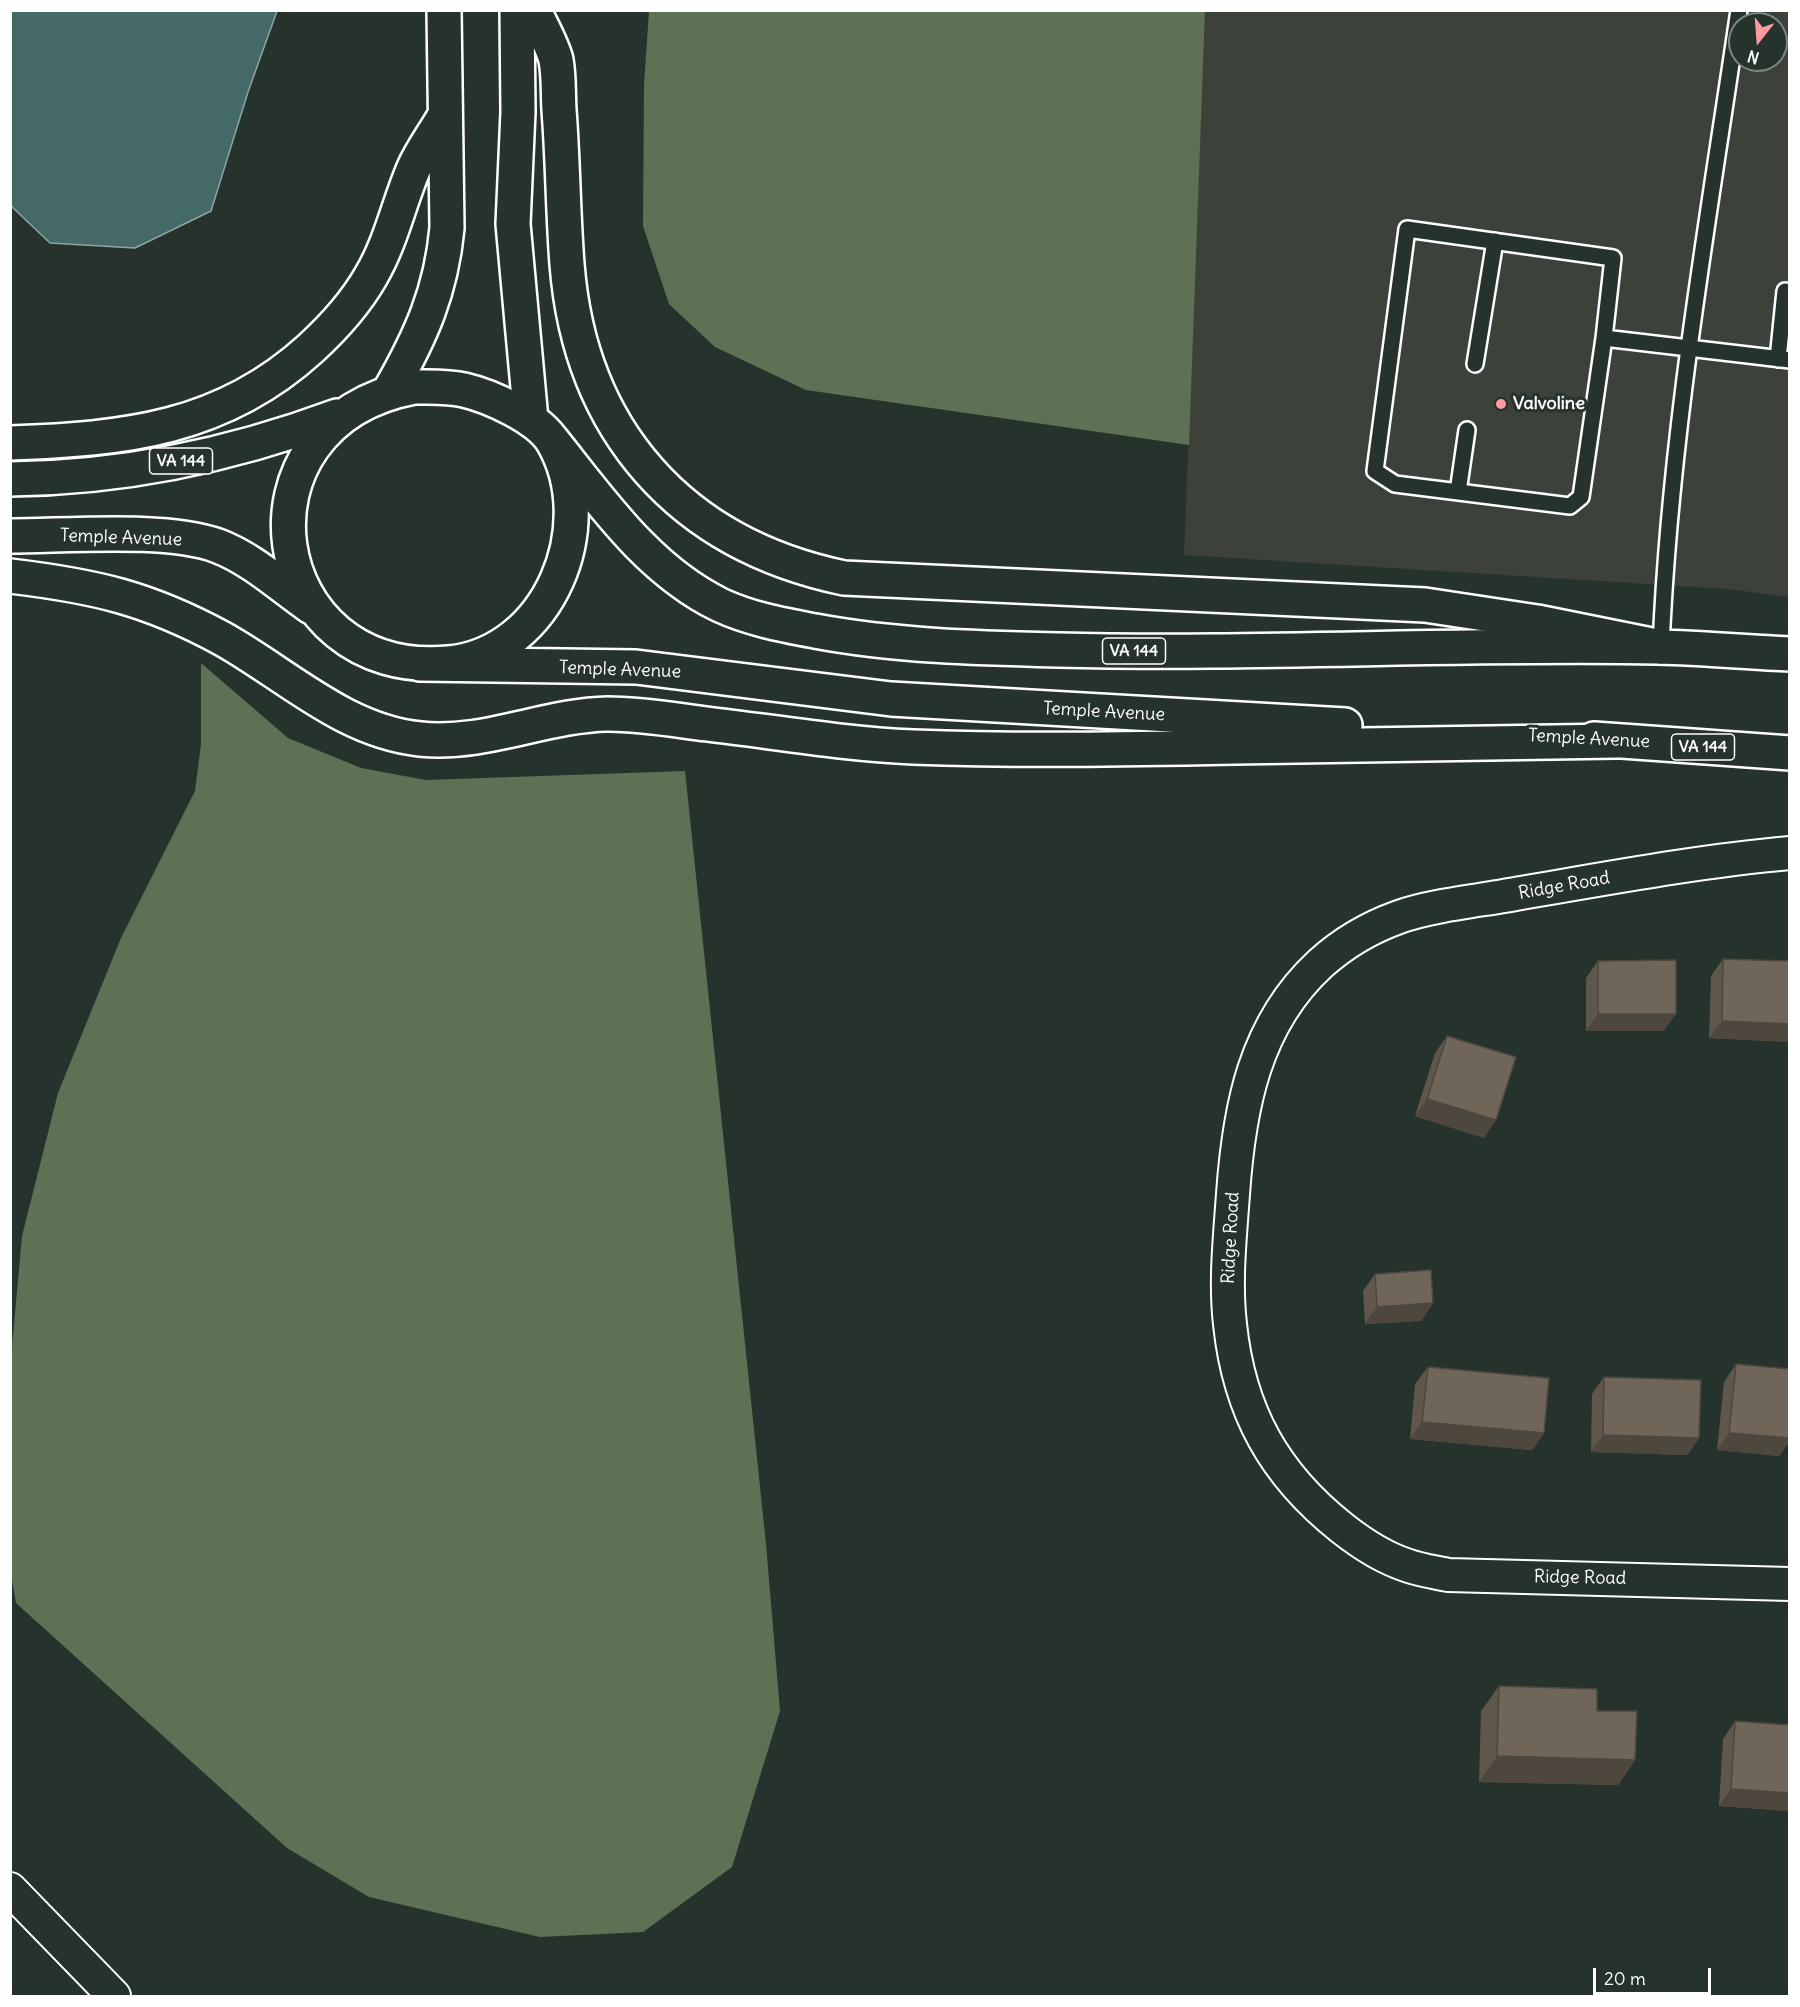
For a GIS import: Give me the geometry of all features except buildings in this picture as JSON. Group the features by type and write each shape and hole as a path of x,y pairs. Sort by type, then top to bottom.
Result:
{"main road":[{"path":"389,392 429,316 441,274 447,228 444,10"},
{"path":"420,664 451,663 490,650 508,640 531,620 551,594 566,563 572,530 571,498 564,469 542,430 513,224 518,111 517,10"},
{"path":"534,10 556,60 567,265 577,331 585,359 598,393 633,451 658,482 693,513 728,537 787,563 844,578 1425,604 1537,622 1660,647"},
{"path":"10,443 104,437 176,424 252,394 285,372 330,332 366,285 387,244 413,169 445,116"},
{"name":"VA 144","path":"10,479 84,476 172,463 254,444 345,413 389,392 414,387 463,390 485,396 542,430 619,522 669,572 722,606 759,620 787,626 899,643 1039,649 1198,651 1660,647 1790,654"},
{"path":"319,613 300,584 294,567 288,533 289,507 295,482 310,451 332,424 345,413"},
{"name":"Temple Avenue","path":"10,536 148,536 216,545 246,561 319,613"},
{"path":"10,576 83,585 121,594 155,606 229,643 344,716 394,735 423,739 489,735 584,716 609,714 866,743 976,749 1071,750 1616,741"},
{"name":"VA 144","path":"319,613 332,627 363,649 402,662 420,664"},
{"name":"Temple Avenue","path":"420,664 636,667 891,699 1790,753"}],"street":[{"name":"Ridge Road","path":"1790,853 1595,880 1401,916 1358,936 1321,964 1293,994 1265,1036 1249,1079 1237,1137 1228,1273 1230,1324 1242,1391 1260,1436 1297,1487 1320,1511 1364,1546 1404,1565 1448,1575 1790,1584"},
{"path":"10,1889 114,1996"}],"lane":[{"path":"1660,647 1674,451 1739,10"},
{"path":"1407,229 1613,258 1604,338 1581,496 1570,506 1395,484 1375,471 1407,229"},
{"path":"1475,364 1495,242"},
{"path":"1604,338 1784,360 1785,291"},
{"path":"1458,492 1467,430"}],"shaded area":[{"path":"1205,11 1789,11 1789,597 1728,589 1184,555"}],"green space":[{"path":"649,11 1205,11 1189,445 806,390 715,347 669,304 643,226 644,85"},
{"path":"201,663 288,738 361,768 426,780 685,771 766,1544 780,1711 732,1867 643,1932 540,1937 369,1897 287,1848 16,1603 10,1569 10,1368 22,1236 58,1093 121,938 195,791 201,744"}],"water":[{"path":"10,11 277,11 248,92 211,211 135,248 50,243 11,206"}],"place":[{"name":"Valvoline","path":"1501,404"}]}
